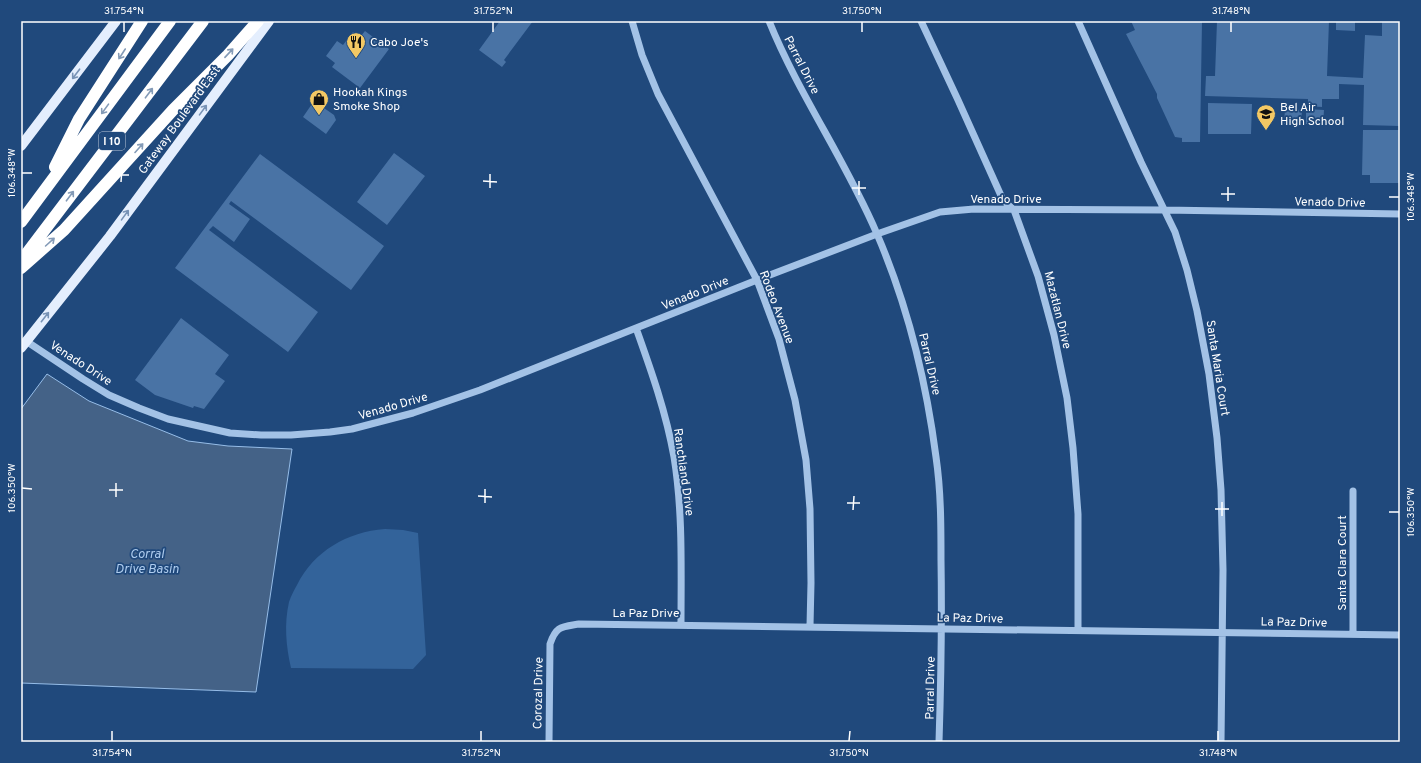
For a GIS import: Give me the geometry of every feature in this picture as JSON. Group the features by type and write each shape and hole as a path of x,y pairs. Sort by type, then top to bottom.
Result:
{"highway":[{"path":"39,198 79,119 142,21"},
{"name":"I 10","path":"21,222 170,21"},
{"name":"I 10","path":"21,261 203,21"},
{"path":"21,268 64,230 173,110 228,55 258,21"}],"main road":[{"path":"21,146 116,21"},
{"name":"Gateway Boulevard East","path":"24,344 110,236 269,21"}],"street":[{"name":"Rodeo Avenue","path":"632,21 642,55 658,94 756,280 779,339 795,400 806,460 810,509 810,626"},
{"name":"Parral Drive","path":"769,21 787,61 848,175 877,234 898,289 916,343 927,398 936,459 941,530 942,628 939,742"},
{"name":"Mazatlan Drive","path":"921,21 1003,200 1014,210 1038,276 1054,335 1067,398 1073,448 1078,514 1078,630"},
{"name":"Santa Maria Court","path":"1078,21 1141,162 1175,232 1187,270 1197,310 1210,381 1217,438 1221,490 1223,570 1221,742"},
{"name":"Venado Drive","path":"24,344 109,395 168,419 230,433 291,435 352,429 413,413 480,390 756,280 877,234 940,212 974,209 1164,210 1400,214"},
{"name":"Ranchland Drive","path":"636,328 666,419 674,458 680,534 681,624"},
{"name":"Santa Clara Court","path":"1353,492 1353,634"},
{"name":"La Paz Drive","path":"550,644 556,631 563,626 579,624 681,624 1400,634"},
{"name":"Corozal Drive","path":"548,742 550,644"}],"shaded area":[{"path":"385,529 418,533 426,655 413,669 291,668 286,635 287,610 292,595 304,573 322,553 333,545 358,534"}],"water":[{"name":"Corral Drive Basin","path":"47,374 89,401 188,441 228,446 292,449 256,692 21,683 21,409"}],"building":[{"path":"500,21 533,21 504,60 506,62 502,67 479,50"},
{"path":"1131,21 1202,21 1200,142 1182,142 1182,138 1175,137 1157,98 1157,94 1126,34 1135,30"},
{"path":"1217,21 1329,21 1327,76 1363,78 1365,35 1382,36 1382,21 1400,21 1400,126 1363,125 1364,85 1339,84 1339,99 1322,99 1322,107 1308,106 1308,99 1205,96 1206,76 1215,76"},
{"path":"1336,21 1355,21 1355,31 1336,30"},
{"name":"Cabo Joe's","path":"365,31 389,49 360,88 332,67 335,63 326,56 337,41 343,45 353,32 360,37"},
{"name":"Hookah Kings Smoke Shop","path":"314,101 334,115 336,120 326,134 303,117"},
{"path":"1208,103 1252,104 1251,134 1208,134"},
{"path":"1285,109 1302,110 1301,124 1284,124"},
{"path":"1306,109 1324,110 1323,124 1306,124"},
{"path":"1363,130 1400,130 1400,183 1370,183 1370,175 1362,175"},
{"path":"394,153 425,176 387,225 357,202"},
{"path":"260,154 384,246 351,290 231,201 229,204 250,219 234,242 213,226 209,230 318,312 288,352 175,268"},
{"path":"181,318 229,355 215,374 225,381 204,409 194,406 193,408 155,395 135,380"}],"place":[{"name":"Cabo Joe's","path":"356,59"},
{"name":"Hookah Kings Smoke Shop","path":"319,116"},
{"name":"Bel Air High School","path":"1266,131"}]}
